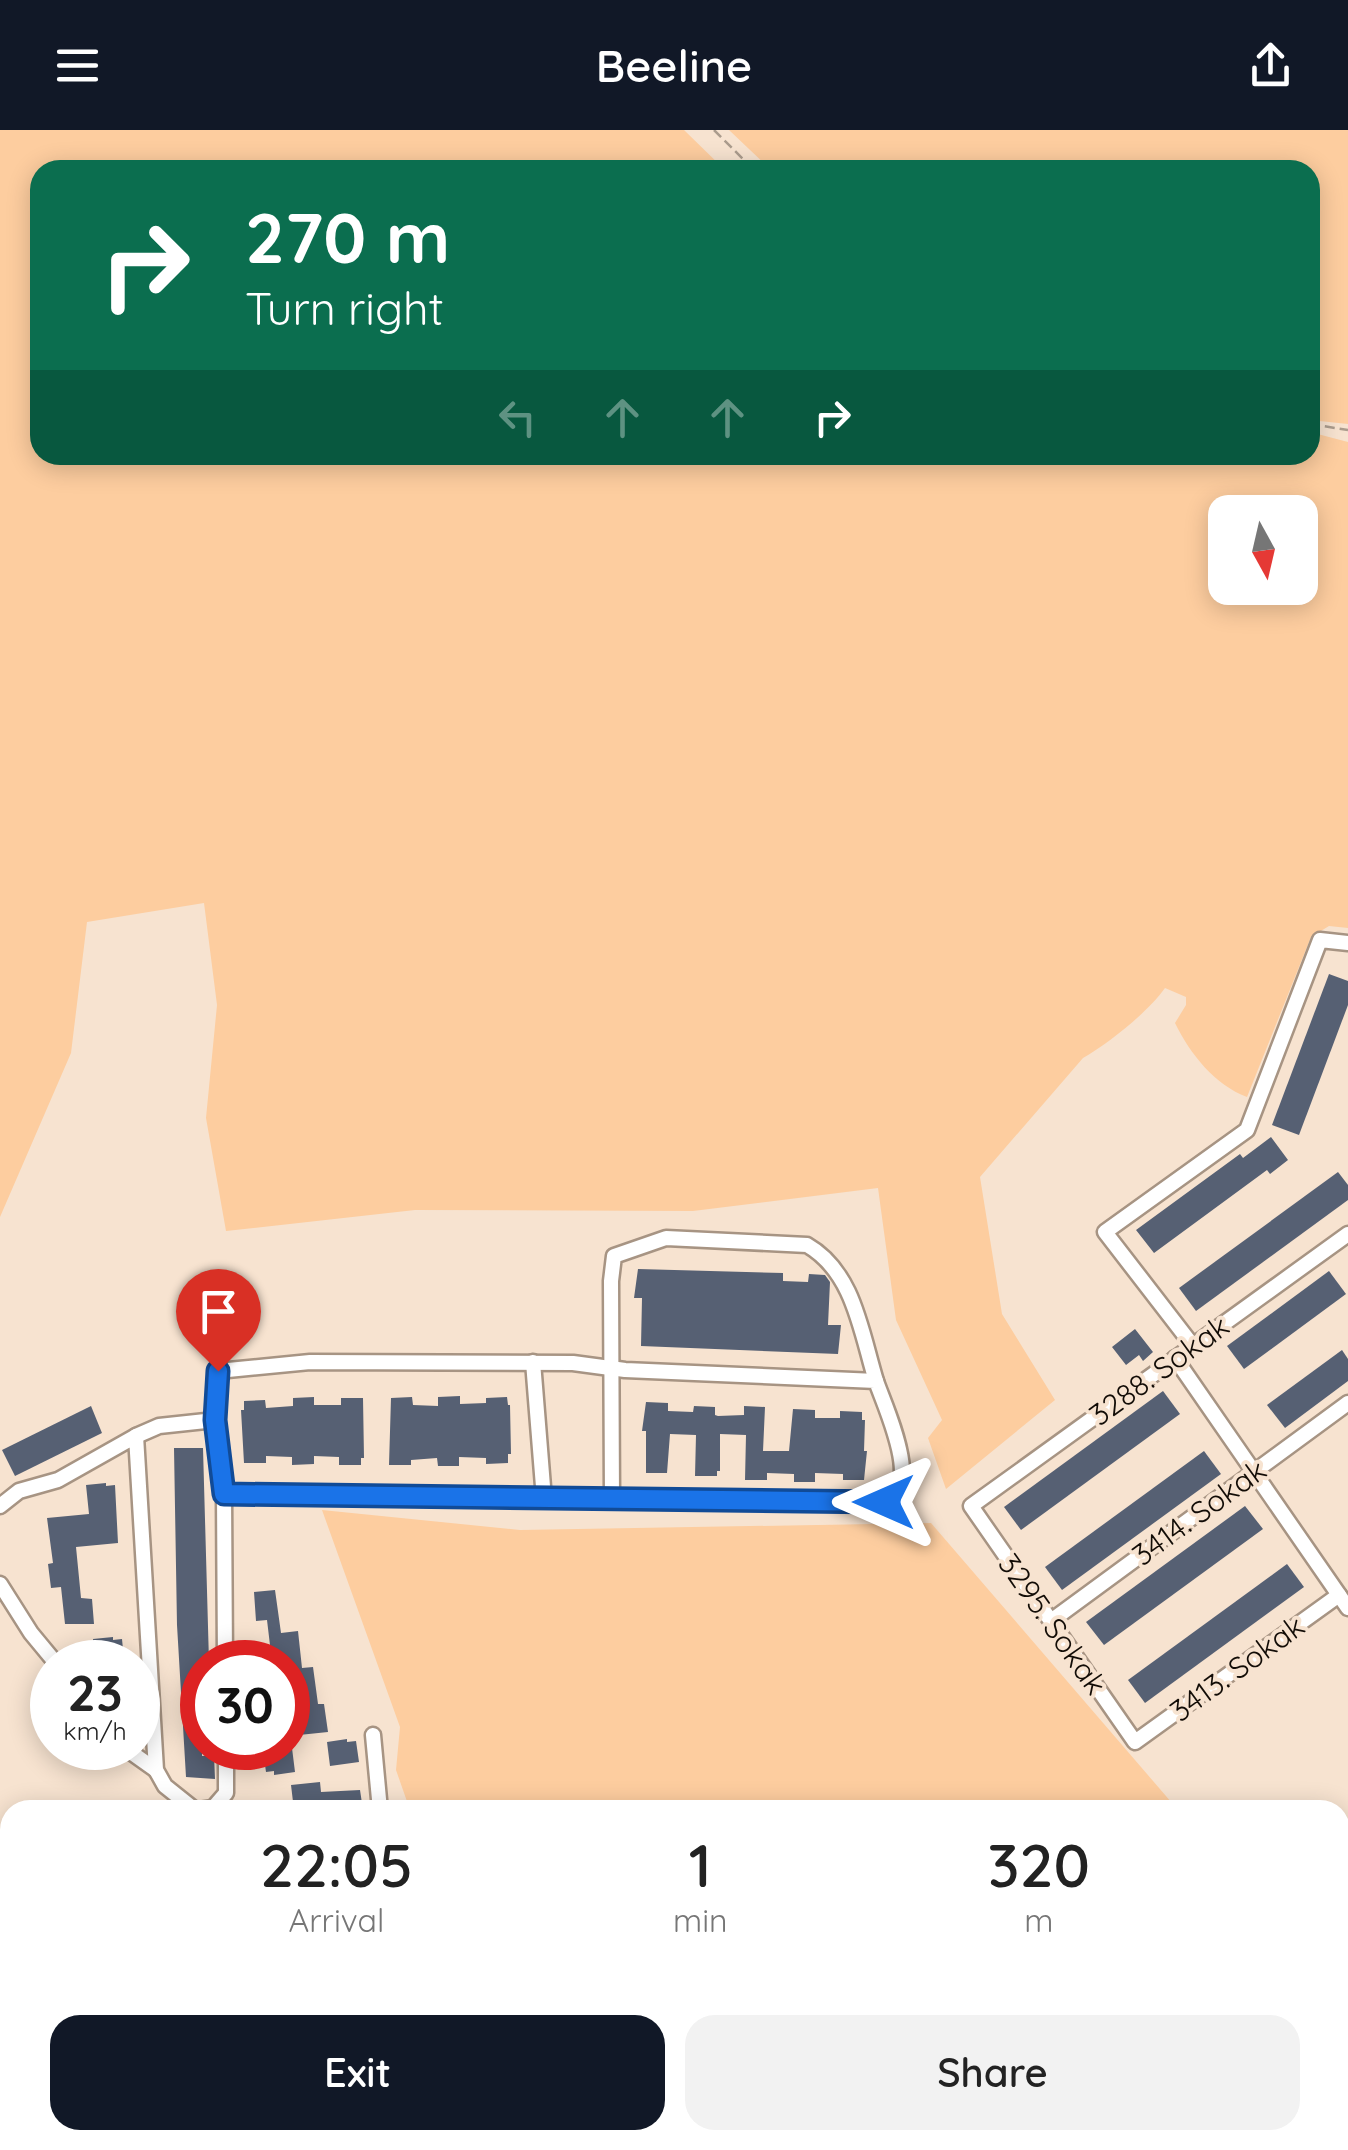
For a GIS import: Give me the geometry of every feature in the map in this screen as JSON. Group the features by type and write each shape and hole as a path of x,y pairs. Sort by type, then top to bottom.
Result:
{"street":[{"path":"1193,1346 1105,1232 1246,1130 1320,940 1348,943"},
{"name":"3288. Sokak","path":"971,1506 1348,1234"},
{"path":"224,1494 612,1500 884,1502 900,1493 904,1482 898,1445 846,1284 826,1256 808,1245 666,1238 614,1256 612,1500"},
{"path":"1175,1358 1348,1608"},
{"path":"225,1640 224,1494 215,1420 218,1371 310,1362 533,1362 876,1380"},
{"path":"533,1362 544,1499"},
{"name":"3414. Sokak","path":"1051,1621 1348,1403"},
{"path":"0,1506 19,1491 58,1480 159,1426 215,1420"},
{"path":"136,1436 148,1640"},
{"name":"3295. Sokak","path":"971,1506 1135,1742"},
{"path":"0,1584 37,1640"},
{"name":"3413. Sokak","path":"1135,1742 1338,1594"},
{"path":"373,1735 379,1800"},
{"path":"156,1770 165,1786 184,1800"},
{"path":"219,1800 226,1793 226,1770"}],"path":[{"path":"714,130 744,160"},
{"path":"1320,426 1348,430"}],"shaded area":[{"path":"0,130 684,130 715,160 30,160 30,465 1320,465 1320,435 1348,442 1348,928 1329,926 1311,937 1247,1097 1224,1085 1196,1057 1175,1023 1186,1005 1186,997 1165,988 1127,1026 1083,1058 980,1177 1002,1314 1055,1400 946,1489 928,1438 942,1420 896,1320 878,1188 693,1211 415,1210 226,1231 206,1118 217,1005 204,903 87,922 71,1053 0,1217"},
{"path":"729,130 1348,130 1348,424 1320,421 1320,160 760,160"},
{"path":"322,1510 520,1530 931,1523 1169,1800 406,1800 396,1770 400,1727"}],"building":[{"path":"1329,974 1348,981 1348,1005 1299,1135 1272,1125"},
{"path":"1271,1137 1288,1160 1270,1174 1267,1170 1154,1253 1136,1230 1240,1154 1243,1158"},
{"path":"1338,1172 1348,1185 1348,1200 1196,1311 1179,1288"},
{"path":"638,1269 783,1273 783,1281 808,1282 809,1274 825,1275 830,1282 828,1325 841,1325 838,1354 641,1346 642,1298 634,1298"},
{"path":"1329,1271 1346,1294 1244,1369 1227,1346"},
{"path":"1135,1329 1153,1352 1143,1361 1139,1355 1126,1365 1112,1347"},
{"path":"1342,1350 1348,1359 1348,1381 1285,1428 1267,1405"},
{"path":"1163,1391 1180,1414 1021,1530 1004,1507"},
{"path":"460,1396 460,1404 507,1397 511,1454 508,1463 486,1464 486,1458 459,1457 459,1466 438,1466 437,1458 411,1460 411,1465 389,1465 391,1398 412,1397 413,1405 438,1406 438,1397"},
{"path":"314,1397 314,1405 341,1405 341,1398 363,1398 361,1465 339,1465 339,1457 314,1456 314,1464 292,1465 292,1457 266,1456 266,1463 244,1463 244,1401 265,1400 266,1408 293,1406 293,1398"},
{"path":"646,1402 668,1403 668,1411 693,1412 694,1406 715,1407 718,1416 744,1415 744,1406 765,1407 763,1451 789,1451 793,1409 815,1410 815,1418 840,1418 840,1411 862,1412 867,1451 864,1480 815,1473 815,1482 794,1482 794,1474 767,1473 767,1480 745,1480 746,1435 720,1434 717,1476 695,1476 696,1435 670,1434 667,1473 646,1473 646,1431 642,1431"},
{"path":"91,1406 102,1433 15,1476 2,1450"},
{"path":"174,1448 203,1448 208,1640 180,1640 180,1676"},
{"path":"1204,1451 1221,1474 1062,1590 1045,1567"},
{"path":"86,1485 115,1485 118,1543 76,1547 81,1598 92,1599 94,1624 65,1624 61,1587 51,1588 48,1564 53,1563 47,1518 89,1514"},
{"path":"1245,1506 1263,1529 1104,1645 1086,1622"},
{"path":"1287,1564 1304,1587 1145,1703 1128,1680"},
{"path":"275,1590 281,1633 298,1631 299,1640 269,1640 267,1620 256,1621 254,1592"},
{"path":"310,1667 318,1704 324,1704 328,1732 310,1734"},
{"path":"356,1741 359,1762 330,1766 327,1742"},
{"path":"186,1770 215,1770 215,1779 186,1777"},
{"path":"266,1770 295,1772 274,1775 274,1771"},
{"path":"320,1782 321,1792 360,1790 362,1800 293,1800 291,1785"}],"route":[{"path":"218,1371 215,1420 224,1494 884,1502"}]}
